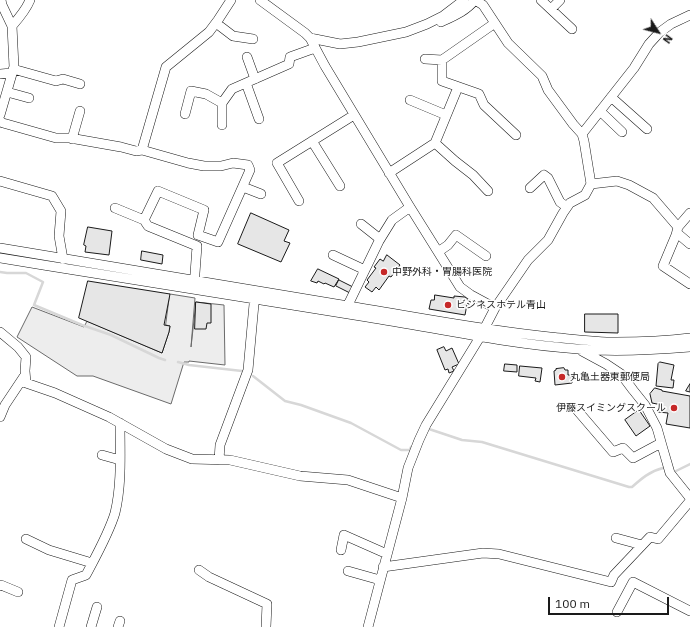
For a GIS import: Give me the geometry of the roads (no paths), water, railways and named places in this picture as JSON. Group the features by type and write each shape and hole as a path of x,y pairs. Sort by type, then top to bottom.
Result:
{"street":[{"path":"0,115 13,71 12,26 1,0"},
{"path":"12,26 24,12 30,0"},
{"path":"142,150 166,67 209,32 231,0"},
{"path":"260,0 310,38 354,115 460,287 471,295 495,308"},
{"path":"310,38 340,44 358,42 406,32 443,16 464,0"},
{"path":"368,627 402,498 408,468 426,425 482,333 495,308 528,260 548,240 570,203 585,195 591,184 582,134 548,90 542,76 508,43 495,23 486,3 475,0 470,6 440,23 427,24"},
{"path":"541,0 572,29"},
{"path":"552,10 560,0"},
{"path":"582,134 634,68 649,44 660,32 671,24 690,15"},
{"path":"216,23 233,36 253,39"},
{"path":"425,59 442,60 495,23"},
{"path":"222,126 222,103 232,89 289,64 290,57 315,48"},
{"path":"247,56 255,79"},
{"path":"442,60 442,81 479,94 484,105 516,135"},
{"path":"0,74 13,71 56,81 63,79 80,84"},
{"path":"246,83 259,119"},
{"path":"185,114 191,91 206,94 222,103"},
{"path":"6,92 28,98"},
{"path":"389,173 435,144 456,92"},
{"path":"611,97 647,129"},
{"path":"410,100 446,115"},
{"path":"72,138 80,111"},
{"path":"600,111 622,132"},
{"path":"299,201 277,163 354,115"},
{"path":"0,121 56,138 72,138 136,151 142,150 204,166 221,166 233,163 248,165 250,170 232,219 218,242 198,235"},
{"path":"312,141 340,186"},
{"path":"435,144 473,175 488,191"},
{"path":"530,188 544,175 548,178 560,202 567,207"},
{"path":"0,181 52,196 61,211 59,236 63,259"},
{"path":"591,184 617,181 629,185 653,198 690,244"},
{"path":"243,187 261,194"},
{"path":"144,220 158,191 204,210 198,235 194,285"},
{"path":"346,310 380,239 392,220 410,207"},
{"path":"115,208 144,220 148,226 197,246"},
{"path":"690,213 678,230 663,266 690,284"},
{"path":"361,224 380,239"},
{"path":"438,252 448,245 456,235 486,256"},
{"path":"0,248 194,285"},
{"path":"333,254 365,270"},
{"path":"0,258 255,295 482,333 523,344 615,351 690,347"},
{"path":"219,460 220,445 248,370 255,295"},
{"path":"0,332 18,347 26,357 26,383 56,393 120,423 166,449 192,459 230,460 300,476 348,480 402,498"},
{"path":"482,333 525,334 615,342 663,341 690,338"},
{"path":"579,339 579,349"},
{"path":"383,567 482,553 499,554 611,582 614,575 650,537 658,539 690,500 670,473 657,428 645,405 621,374 579,349"},
{"path":"0,417 5,405 25,375"},
{"path":"576,410 586,421 610,455 623,448 633,458 661,443"},
{"path":"59,627 72,580 86,575 106,536 115,513 120,481 120,423"},
{"path":"102,455 120,460"},
{"path":"341,550 344,535 387,554"},
{"path":"616,538 642,545"},
{"path":"26,539 49,550 92,563"},
{"path":"199,570 209,577 267,604 266,627"},
{"path":"353,575 380,580"},
{"path":"618,612 633,582 689,607"},
{"path":"0,586 1,585 18,592"},
{"path":"92,627 97,607"}],"waterway":[{"path":"0,272 26,273 43,282 34,305 82,325 111,335 165,360"},
{"path":"178,362 189,365 242,371"},
{"path":"253,376 285,401 301,405 351,423 401,450 410,450 411,447"},
{"path":"429,429 462,440 482,442 629,487 632,487 650,473 663,468"},
{"path":"676,471 690,464"}],"place":[{"name":"中野外科・胃腸科医院","path":"384,272"},
{"name":"ビジネスホテル青山","path":"448,305"},
{"name":"丸亀土器東郵便局","path":"562,377"},
{"name":"伊藤スイミングスクール","path":"674,408"}]}
